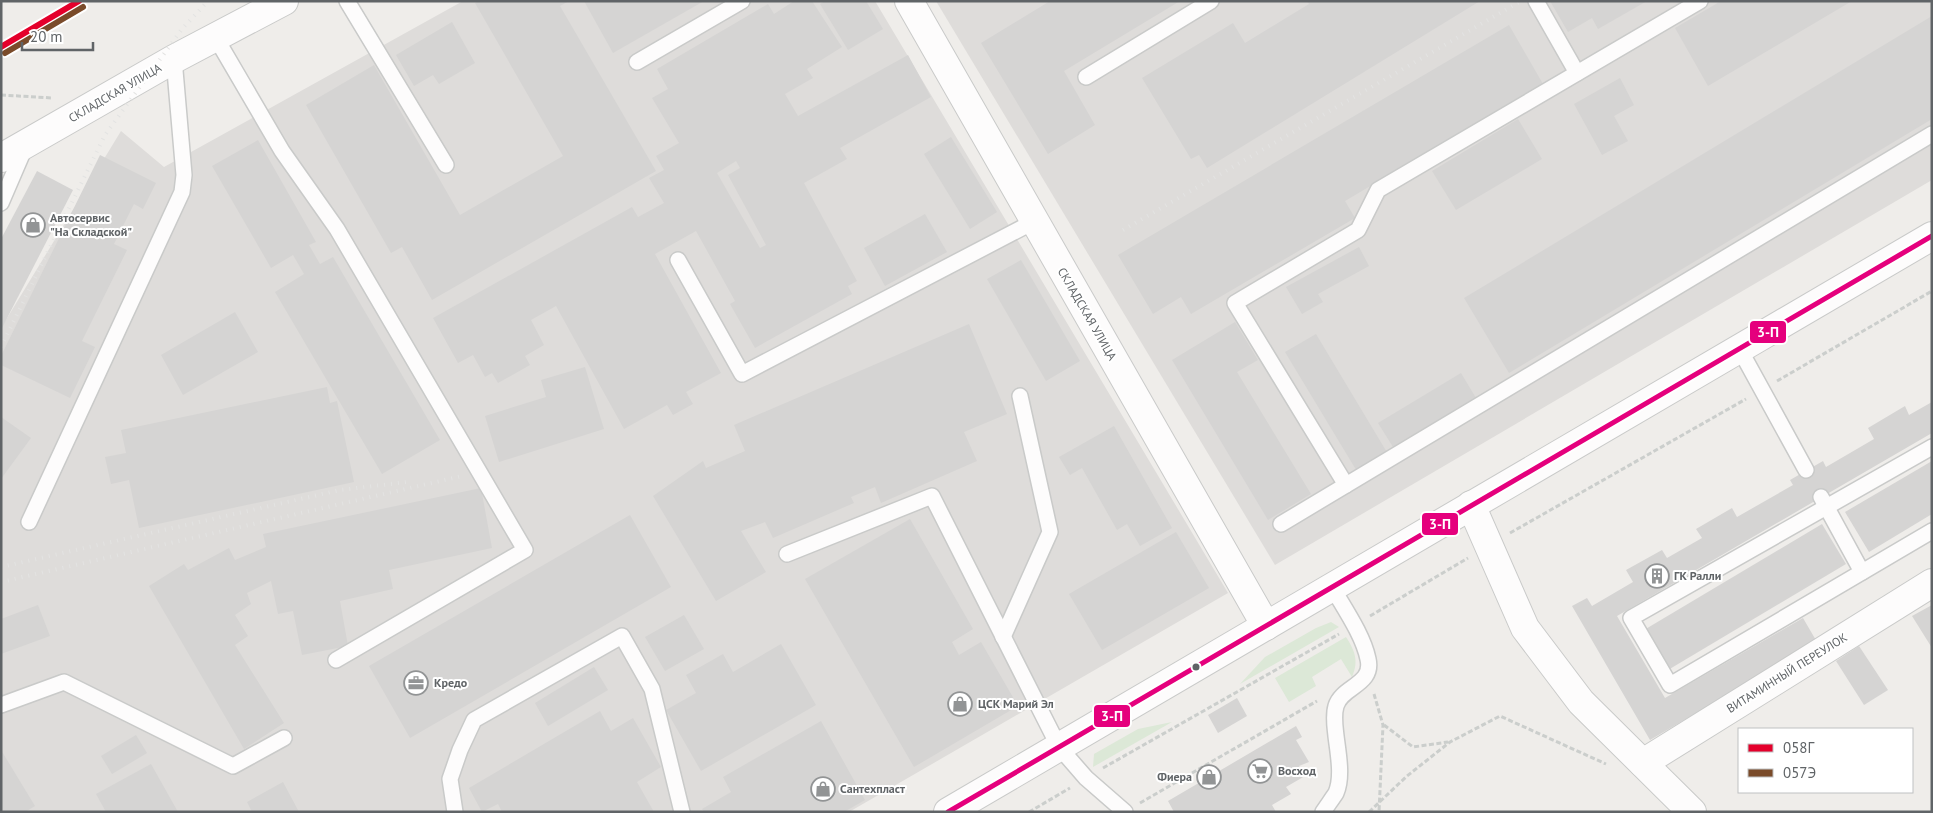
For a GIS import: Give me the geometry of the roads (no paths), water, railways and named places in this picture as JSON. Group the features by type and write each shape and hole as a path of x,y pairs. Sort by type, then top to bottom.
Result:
{"street":[{"name":"СКЛАДСКАЯ УЛИЦА","path":"1,158 174,59 284,1"},
{"name":"СКЛАДСКАЯ УЛИЦА","path":"909,1 1266,626"},
{"path":"948,812 1932,236"},
{"path":"1472,505 1525,628 1581,702 1692,812"},
{"name":"ВИТАМИННЫЙ ПЕРЕУЛОК","path":"1643,763 1932,583"}],"lane":[{"path":"347,1 446,165"},
{"path":"637,62 742,1"},
{"path":"1086,76 1211,1"},
{"path":"1536,1 1577,73"},
{"path":"1346,485 1235,303 1358,230 1378,190 1700,1"},
{"path":"216,38 282,151 342,237 525,550 336,660"},
{"path":"29,522 182,192 184,175 174,59"},
{"path":"1281,524 1932,134"},
{"path":"1,203 26,144"},
{"path":"678,260 742,374 1035,221"},
{"path":"1740,348 1806,470"},
{"path":"1003,637 1050,532 1020,396"},
{"path":"1932,447 1824,503 1631,618 1670,685 1932,531"},
{"path":"787,554 932,496 1059,747 1086,778 1125,812"},
{"path":"1824,503 1862,572"},
{"path":"1323,812 1336,791 1340,761 1334,716 1336,704 1343,695 1359,685 1368,672 1368,659 1354,626 1332,587"},
{"path":"455,812 450,779 460,750 474,720 622,636 652,689 682,812"},
{"path":"1,705 64,682 233,766 284,738"}],"railway":[{"path":"1,347 105,135 182,29 208,1"},
{"path":"1123,230 1521,1"},
{"path":"1,582 462,476"},
{"path":"1,567 340,490 407,482"}],"place":[{"name":"Автосервис \"На Складской\"","path":"33,225"},
{"name":"ГК Ралли","path":"1657,576"},
{"name":"Кредо","path":"416,683"},
{"name":"ЦСК Марий Эл","path":"960,704"},
{"name":"Восход","path":"1260,771"},
{"name":"Фиера","path":"1209,777"},
{"name":"Сантехпласт","path":"823,789"}]}
